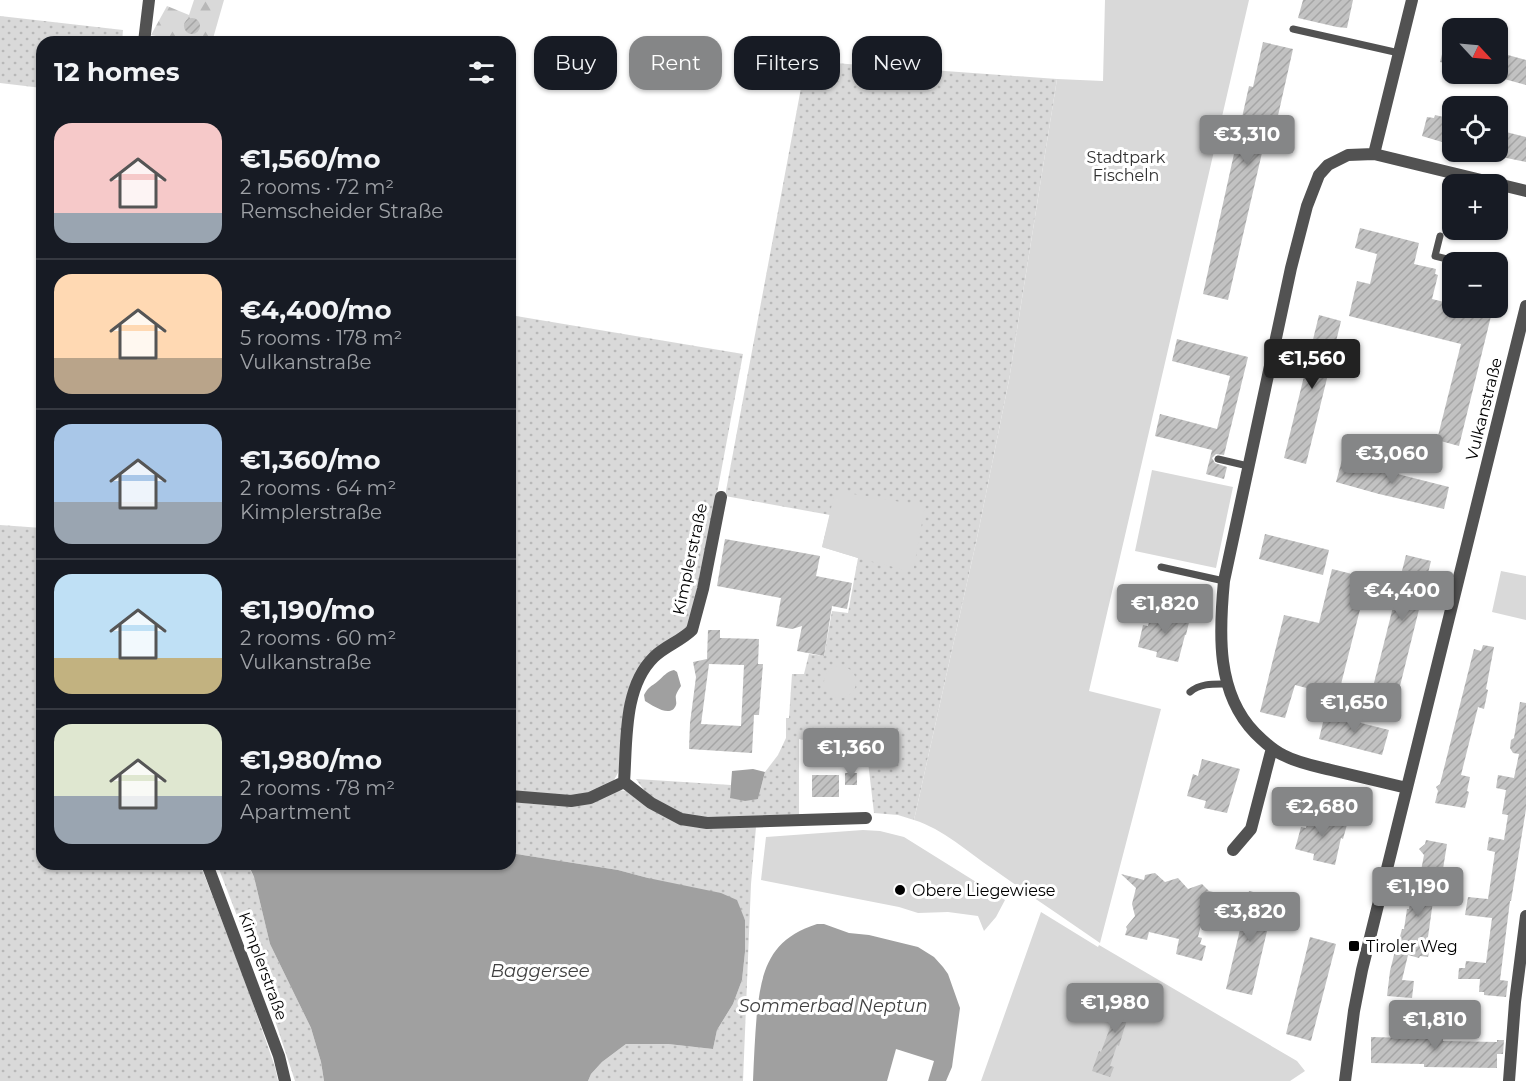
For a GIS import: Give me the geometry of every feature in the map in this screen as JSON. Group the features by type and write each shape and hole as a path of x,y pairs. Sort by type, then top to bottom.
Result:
{"street":[{"path":"145,36 149,0"},
{"path":"1374,154 1412,0"},
{"path":"1407,788 1304,763 1282,755 1272,748 1248,726 1232,700 1222,650 1220,618 1224,581 1291,268 1307,206 1319,175 1328,165 1348,155 1374,154 1442,176"},
{"path":"1508,188 1526,191"},
{"name":"Vulkanstraße","path":"1345,1081 1362,970 1526,306"},
{"name":"Kimplerstraße","path":"624,782 629,712 635,687 645,667 656,655 692,630 721,497"},
{"path":"1233,850 1251,829 1272,748"},
{"path":"516,796 571,801 590,798 624,782 651,803 681,819 707,823 866,818"},
{"name":"Kimplerstraße","path":"209,870 279,1056 285,1081"},
{"path":"1509,1081 1516,992 1526,916"}],"lane":[{"path":"1293,28 1399,53"},
{"path":"1440,236 1435,256 1442,258"},
{"path":"1218,459 1248,466"},
{"path":"1161,567 1224,581"},
{"path":"1190,692 1202,685 1228,684"}],"green space":[{"path":"194,0 224,0 214,36 151,35 167,6 189,15"},
{"name":"Stadtpark Fischeln","path":"1105,0 1249,0 1089,691 1161,709 1100,943 945,835 914,820 977,538 1009,380 1057,79 1103,81"},
{"path":"0,16 123,30 122,36 36,36 36,87 0,83"},
{"path":"840,63 852,64 852,90 942,90 942,71 1057,79 1009,380 977,538 914,820 898,815 874,813 867,753 799,739 799,816 728,819 692,816 676,812 658,803 636,779 731,785 730,798 758,799 765,772 778,755 786,738 786,718 789,718 792,674 804,674 809,654 824,656 832,611 848,613 858,558 822,547 830,515 725,496 801,90 840,90"},
{"path":"516,316 743,354 702,574 688,628 641,666 620,769 613,782 588,794 566,797 516,793"},
{"path":"1152,470 1233,487 1216,568 1135,551"},
{"path":"835,491 925,506 913,572 822,547"},
{"path":"0,525 36,528 36,870 202,870 244,978 278,1081 0,1081"},
{"path":"1501,571 1526,576 1526,620 1492,612"},
{"path":"840,666 851,671 856,682 851,693 840,698 829,693 824,682 829,671"},
{"path":"618,790 627,791 658,812 756,827 751,884 743,1081 588,1081 602,1062 626,1044 668,1044 713,1049 717,1030 733,1004 742,980 745,919 648,878 618,870 516,854 516,802 566,806"},
{"name":"Obere Liegewiese","path":"863,830 880,831 904,837 1005,900 996,917 984,931 978,916 948,912 918,913 899,907 761,880 766,837"},
{"path":"219,870 250,870 254,877 270,944 311,1028 324,1081 295,1081 261,978"},
{"path":"1041,912 1297,1061 1305,1071 1290,1081 981,1081"}],"water":[{"path":"674,670 677,672 681,686 676,695 674,709 661,710 645,701 644,695 649,688"},
{"path":"753,769 765,772 758,799 745,801 730,798 732,771"},
{"name":"Baggersee","path":"516,854 618,870 721,893 737,900 745,920 742,980 733,1004 717,1030 713,1049 668,1044 626,1044 602,1062 588,1081 324,1081 311,1028 270,944 251,870 516,870"},
{"name":"Sommerbad Neptun","path":"817,924 918,947 934,957 943,967 948,974 960,1008 952,1067 946,1081 753,1081 757,1012 766,968 779,947 789,938"}],"pier":[{"path":"896,1049 934,1061 928,1081 887,1081"}],"building":[{"path":"1303,0 1353,0 1347,28 1298,18"},
{"path":"189,18 195,18 200,26 198,32 189,34 184,29 184,23"},
{"path":"1263,42 1293,49 1277,120 1270,118 1228,300 1203,294 1249,86 1253,87"},
{"path":"1508,55 1526,60 1526,85 1508,80"},
{"path":"1435,115 1442,117 1442,142 1422,136 1427,117 1434,118"},
{"path":"1508,132 1526,137 1526,162 1508,158"},
{"path":"1360,228 1419,243 1414,264 1436,269 1435,274 1438,275 1432,299 1442,302 1442,318 1491,318 1459,446 1437,440 1461,344 1349,316 1357,281 1370,284 1377,254 1355,248"},
{"path":"1319,315 1341,321 1306,464 1284,458"},
{"path":"1177,339 1248,357 1224,455 1216,454 1212,458 1215,463 1227,467 1224,479 1206,474 1212,450 1155,436 1160,414 1217,429 1230,376 1172,361"},
{"path":"1342,460 1449,487 1444,509 1336,482"},
{"path":"1265,534 1329,550 1323,575 1259,559"},
{"path":"725,539 820,556 816,576 852,583 847,609 832,606 824,656 797,651 802,626 792,629 776,626 781,598 717,586"},
{"path":"1406,555 1431,561 1399,690 1374,683"},
{"path":"1332,569 1368,578 1338,696 1295,685 1285,718 1260,712 1284,615 1319,623"},
{"path":"1152,609 1190,618 1178,662 1156,657 1157,652 1138,647 1143,625 1148,626"},
{"path":"708,630 720,630 720,638 759,639 758,664 763,664 759,715 754,715 752,753 689,749 696,677 693,662 707,659","holes":["709,664 744,665 741,726 701,724"]},
{"path":"1483,645 1494,647 1484,709 1478,707 1461,775 1470,777 1465,808 1435,803 1438,791 1436,787 1440,784 1474,649 1481,651"},
{"path":"1520,702 1526,703 1526,809 1510,901 1500,980 1508,981 1506,997 1484,995 1484,992 1479,992 1480,979 1458,979 1459,968 1465,968 1466,961 1486,963 1492,918 1465,915 1468,897 1488,899 1495,852 1487,850 1489,837 1504,840 1508,815 1502,814 1506,790 1496,788 1498,775 1514,778 1519,754 1513,753 1510,748"},
{"path":"1325,714 1389,730 1382,755 1319,739"},
{"path":"1202,759 1240,769 1227,813 1204,808 1206,801 1187,796 1193,774 1198,776"},
{"path":"845,773 857,773 857,785 845,785"},
{"path":"812,775 839,775 839,797 812,797"},
{"path":"1310,812 1348,821 1343,839 1341,838 1335,865 1313,860 1314,854 1295,849 1301,827 1306,828"},
{"path":"1426,840 1447,844 1438,894 1434,894 1427,944 1431,945 1428,957 1420,956 1419,958 1408,955 1402,980 1414,981 1412,998 1387,996 1396,947 1402,929 1404,929 1407,909 1409,909 1410,902 1412,903 1416,870 1421,871 1424,855 1419,849"},
{"path":"1155,873 1165,882 1178,878 1188,889 1202,884 1209,891 1217,893 1213,911 1205,909 1198,937 1202,938 1200,944 1206,946 1202,961 1176,954 1179,939 1149,932 1147,940 1125,935 1126,927 1135,916 1132,904 1136,888 1121,874 1144,880 1145,875"},
{"path":"1249,891 1275,897 1252,995 1226,989"},
{"path":"1310,937 1336,944 1311,1041 1286,1034"},
{"path":"1122,988 1136,992 1119,1046 1117,1045 1110,1066 1114,1067 1110,1077 1092,1071 1116,1011"},
{"path":"1409,1026 1431,1026 1431,1029 1443,1030 1443,1041 1497,1042 1497,1040 1504,1040 1503,1054 1497,1054 1497,1068 1424,1067 1424,1064 1371,1063 1371,1037 1409,1038"}],"place":[{"name":"Obere Liegewiese","path":"900,890"},
{"name":"Tiroler Weg","path":"1354,946"}]}
